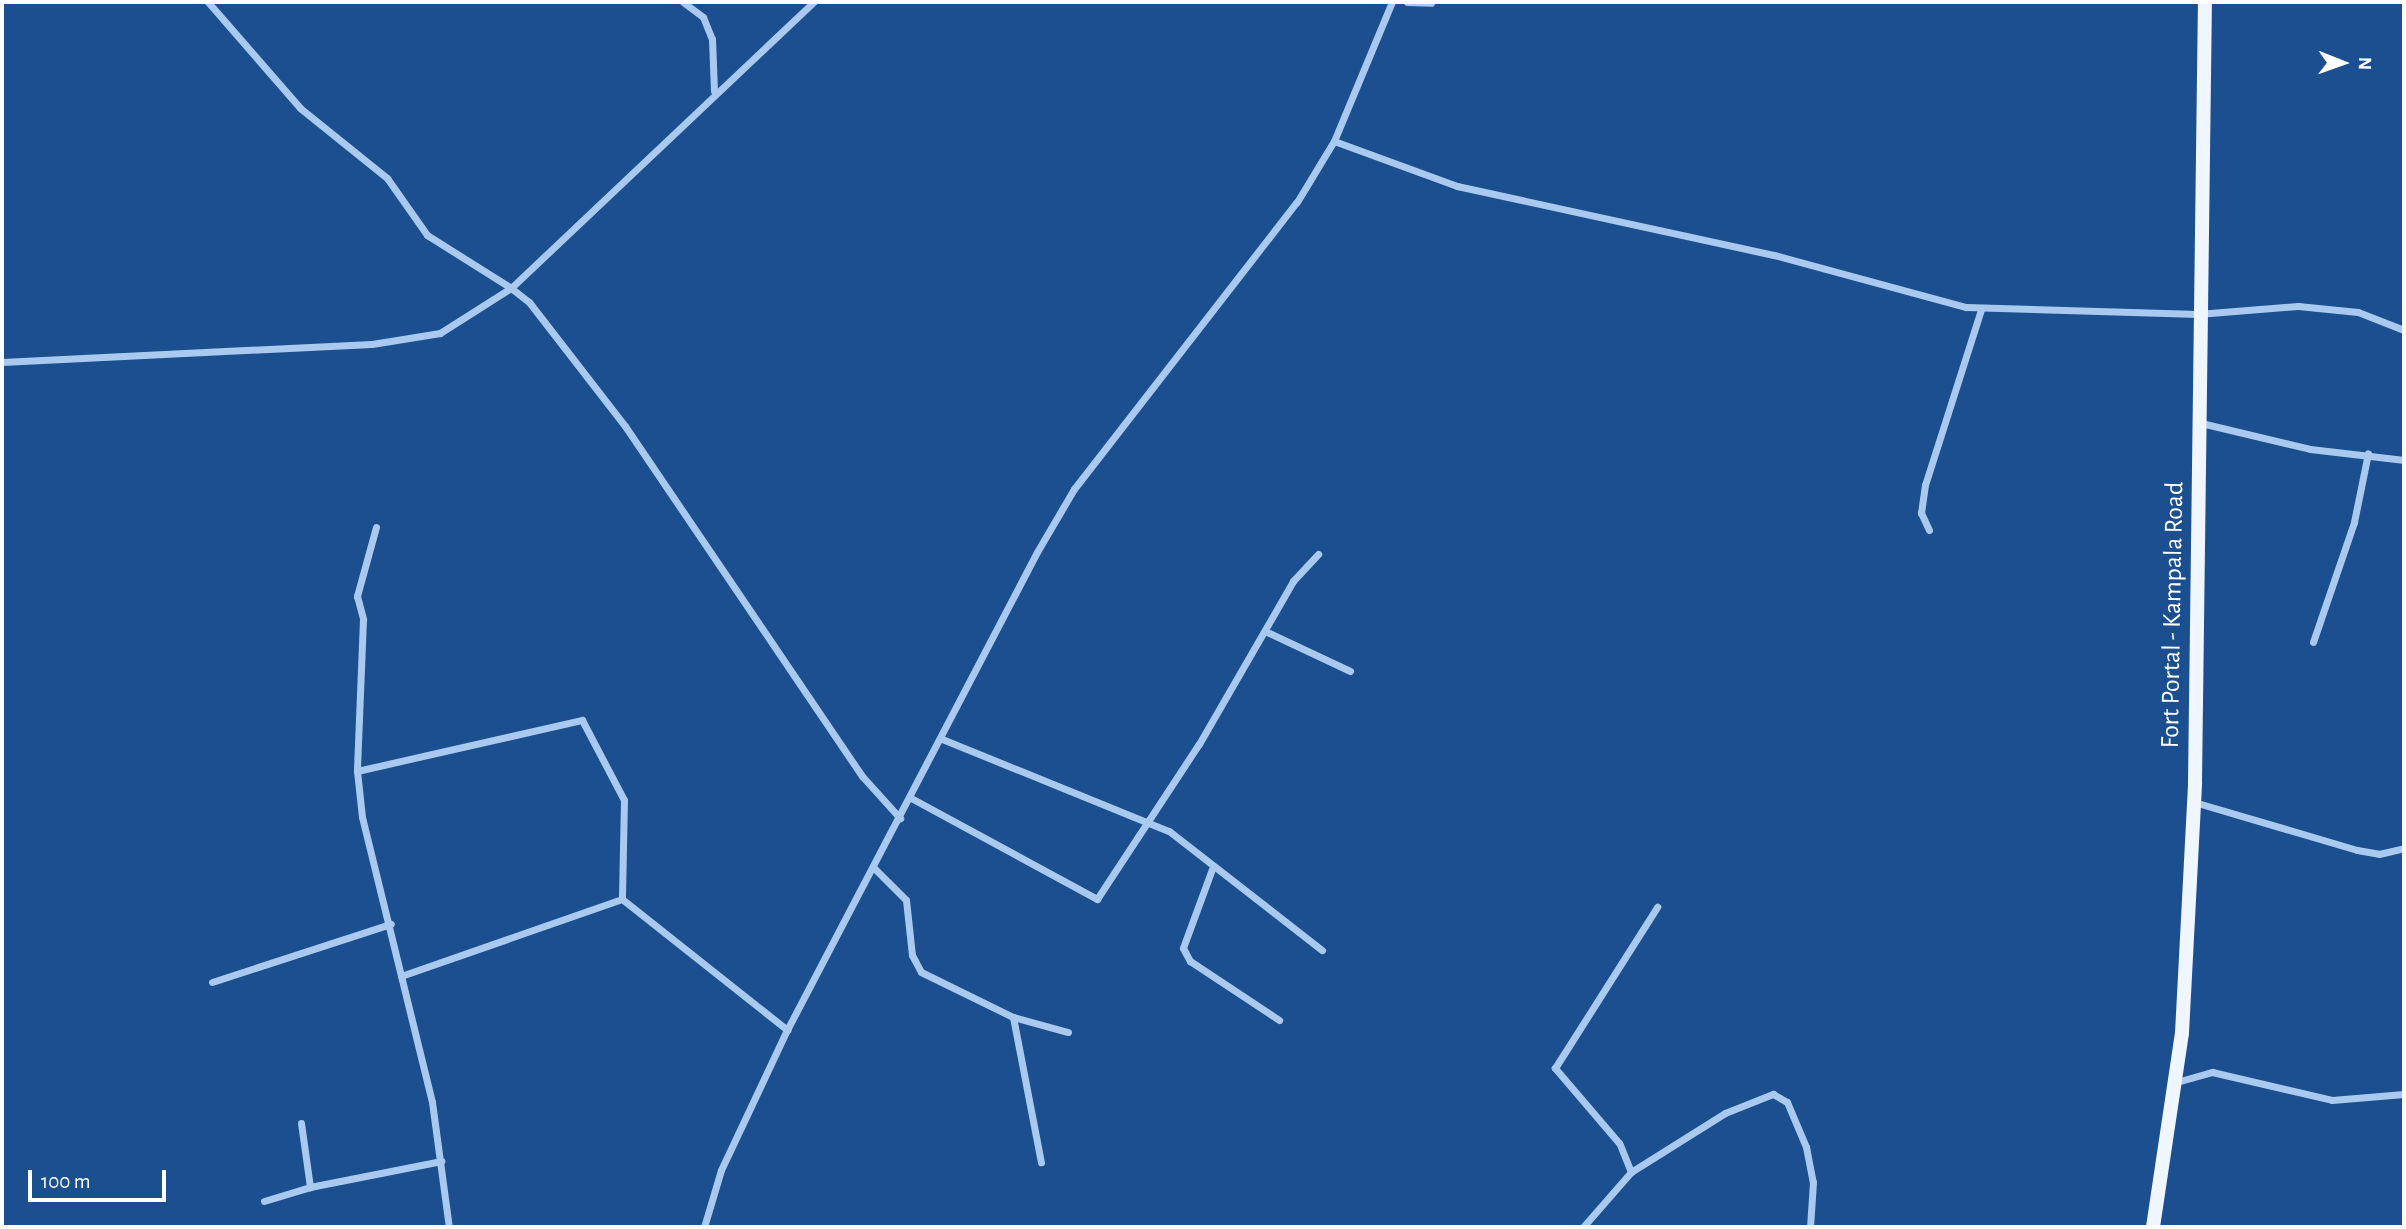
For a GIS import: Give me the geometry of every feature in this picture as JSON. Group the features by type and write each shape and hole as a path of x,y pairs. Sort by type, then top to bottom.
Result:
{"main road":[{"name":"Fort Portal - Kampala Road","path":"2153,1227 2182,1032 2193,802 2201,424 2198,314 2205,2"}],"street":[{"path":"208,2 300,108 387,178 427,234 529,302 625,426 862,776 900,818"},
{"path":"683,2 703,17 712,39 714,92"},
{"path":"2,362 372,344 440,332 511,288 714,92 813,2"},
{"path":"704,1227 721,1170 787,1030 1074,489 1297,202 1334,141 1392,2"},
{"path":"1407,2 1431,3"},
{"path":"1334,141 1457,186 1763,252 1981,309 2198,314 2298,306 2358,312 2404,330"},
{"path":"1928,530 1921,513 1925,485 1981,309"},
{"path":"2201,424 2310,449 2368,453 2404,460"},
{"path":"2313,642 2354,522 2368,453"},
{"path":"376,527 357,596 363,619 357,771 362,817 391,924 441,1161 449,1227"},
{"path":"911,798 1093,900 1265,631 1318,554"},
{"path":"1265,631 1350,671"},
{"path":"357,771 582,720 624,800 622,899"},
{"path":"942,739 1147,819 1212,869 1278,910 1322,950"},
{"path":"2193,802 2357,850 2379,854 2404,848"},
{"path":"874,868 906,900 912,955 921,972 1013,1017 1068,1032"},
{"path":"1212,869 1182,948 1190,961 1279,1020"},
{"path":"401,976 622,899"},
{"path":"622,899 787,1030"},
{"path":"1631,1172 1619,1143 1555,1068 1657,907"},
{"path":"212,982 391,924"},
{"path":"1013,1017 1041,1162"},
{"path":"2173,1083 2212,1072 2332,1100 2404,1094"},
{"path":"1583,1227 1631,1172 1725,1113 1773,1094 1787,1102 1806,1147 1813,1182 1810,1227"},
{"path":"301,1123 310,1187"},
{"path":"264,1201 310,1187 441,1161"}]}
